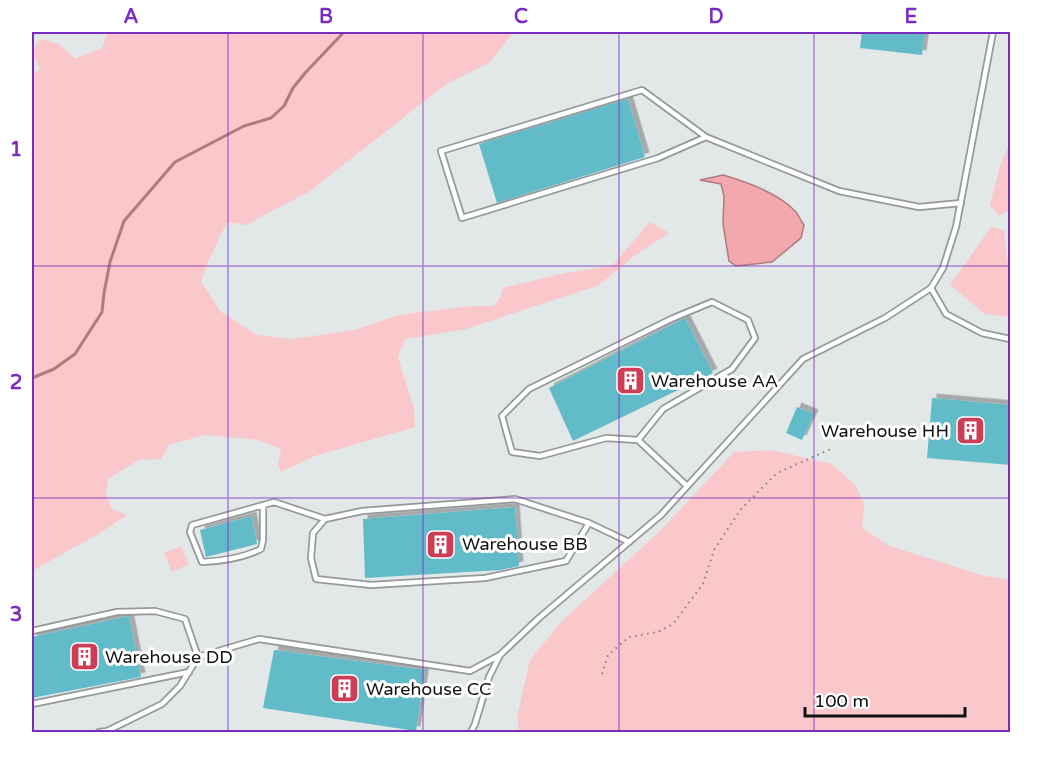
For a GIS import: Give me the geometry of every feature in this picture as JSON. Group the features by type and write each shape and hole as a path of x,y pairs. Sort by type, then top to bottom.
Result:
{"lane":[{"path":"99,732 162,704 180,686 198,657 259,639 470,671 500,655 539,618 661,515 803,359 885,318 930,288 943,268 956,227 993,32"},
{"path":"706,137 658,158 462,218 441,151 642,90 706,137 839,191 920,207 961,203"},
{"path":"930,288 946,314 982,333 1011,339"},
{"path":"638,440 663,409 732,369 755,338 748,320 712,302 671,319 530,389 502,416 512,452 540,456 606,438 638,440 687,486"},
{"path":"263,505 261,549 219,561 202,562 190,532 192,525 263,505 274,502 325,519 362,511 515,500 589,523 629,542"},
{"path":"325,519 313,533 312,558 316,579 371,585 484,578 566,561 589,523"},
{"path":"32,631 117,612 155,610 185,619 198,657"},
{"path":"471,732 489,677 500,655"},
{"path":"32,704 189,672"}],"path":[{"path":"602,674 608,655 629,637 658,632 673,624 703,584 714,550 741,509 777,473 831,449"}],"shaded area":[{"path":"112,32 514,32 489,63 445,85 310,191 246,225 227,222 201,282 221,312 257,335 292,339 355,330 398,315 472,306 494,306 503,288 565,273 612,266 650,222 669,233 633,257 599,285 466,329 405,339 398,357 414,409 415,427 315,456 281,472 278,465 281,449 258,440 205,435 169,445 161,459 139,460 108,479 106,495 112,509 127,515 32,571 32,73 41,70 32,52 40,39 59,44 75,59 102,48 106,35"},
{"path":"1010,143 1010,210 999,216 990,205 1000,166"},
{"path":"723,175 762,189 789,205 804,225 801,238 772,262 736,266 729,261 723,224 724,196 721,184 700,180"},
{"path":"991,227 1004,230 1007,259 1010,260 1010,317 985,314 950,285"},
{"path":"771,450 832,464 856,486 864,504 862,528 890,546 984,576 1010,580 1010,732 519,732 517,717 530,660 561,622 663,528 734,452"},
{"path":"181,546 189,564 172,572 164,553"}],"building":[{"path":"862,32 925,32 922,55 860,48"},
{"path":"628,99 645,157 497,203 479,144"},
{"name":"Warehouse AA","path":"685,318 713,373 573,441 549,388"},
{"name":"Warehouse HH","path":"932,398 1011,405 1011,465 927,458"},
{"path":"797,407 814,414 802,440 786,433"},
{"name":"Warehouse BB","path":"515,507 519,566 501,570 365,578 363,519"},
{"path":"252,516 257,544 206,557 200,530"},
{"name":"Warehouse DD","path":"129,616 141,677 32,698 32,637"},
{"name":"Warehouse CC","path":"274,650 425,670 416,731 263,708"}],"waterway":[{"path":"32,378 54,369 75,354 102,312 110,262 124,221 175,162 244,126 271,118 284,106 293,88 306,72 344,32"}],"place":[{"name":"Warehouse AA","path":"630,381"},
{"name":"Warehouse HH","path":"970,431"},
{"name":"Warehouse BB","path":"441,544"},
{"name":"Warehouse DD","path":"84,657"},
{"name":"Warehouse CC","path":"345,689"}]}
